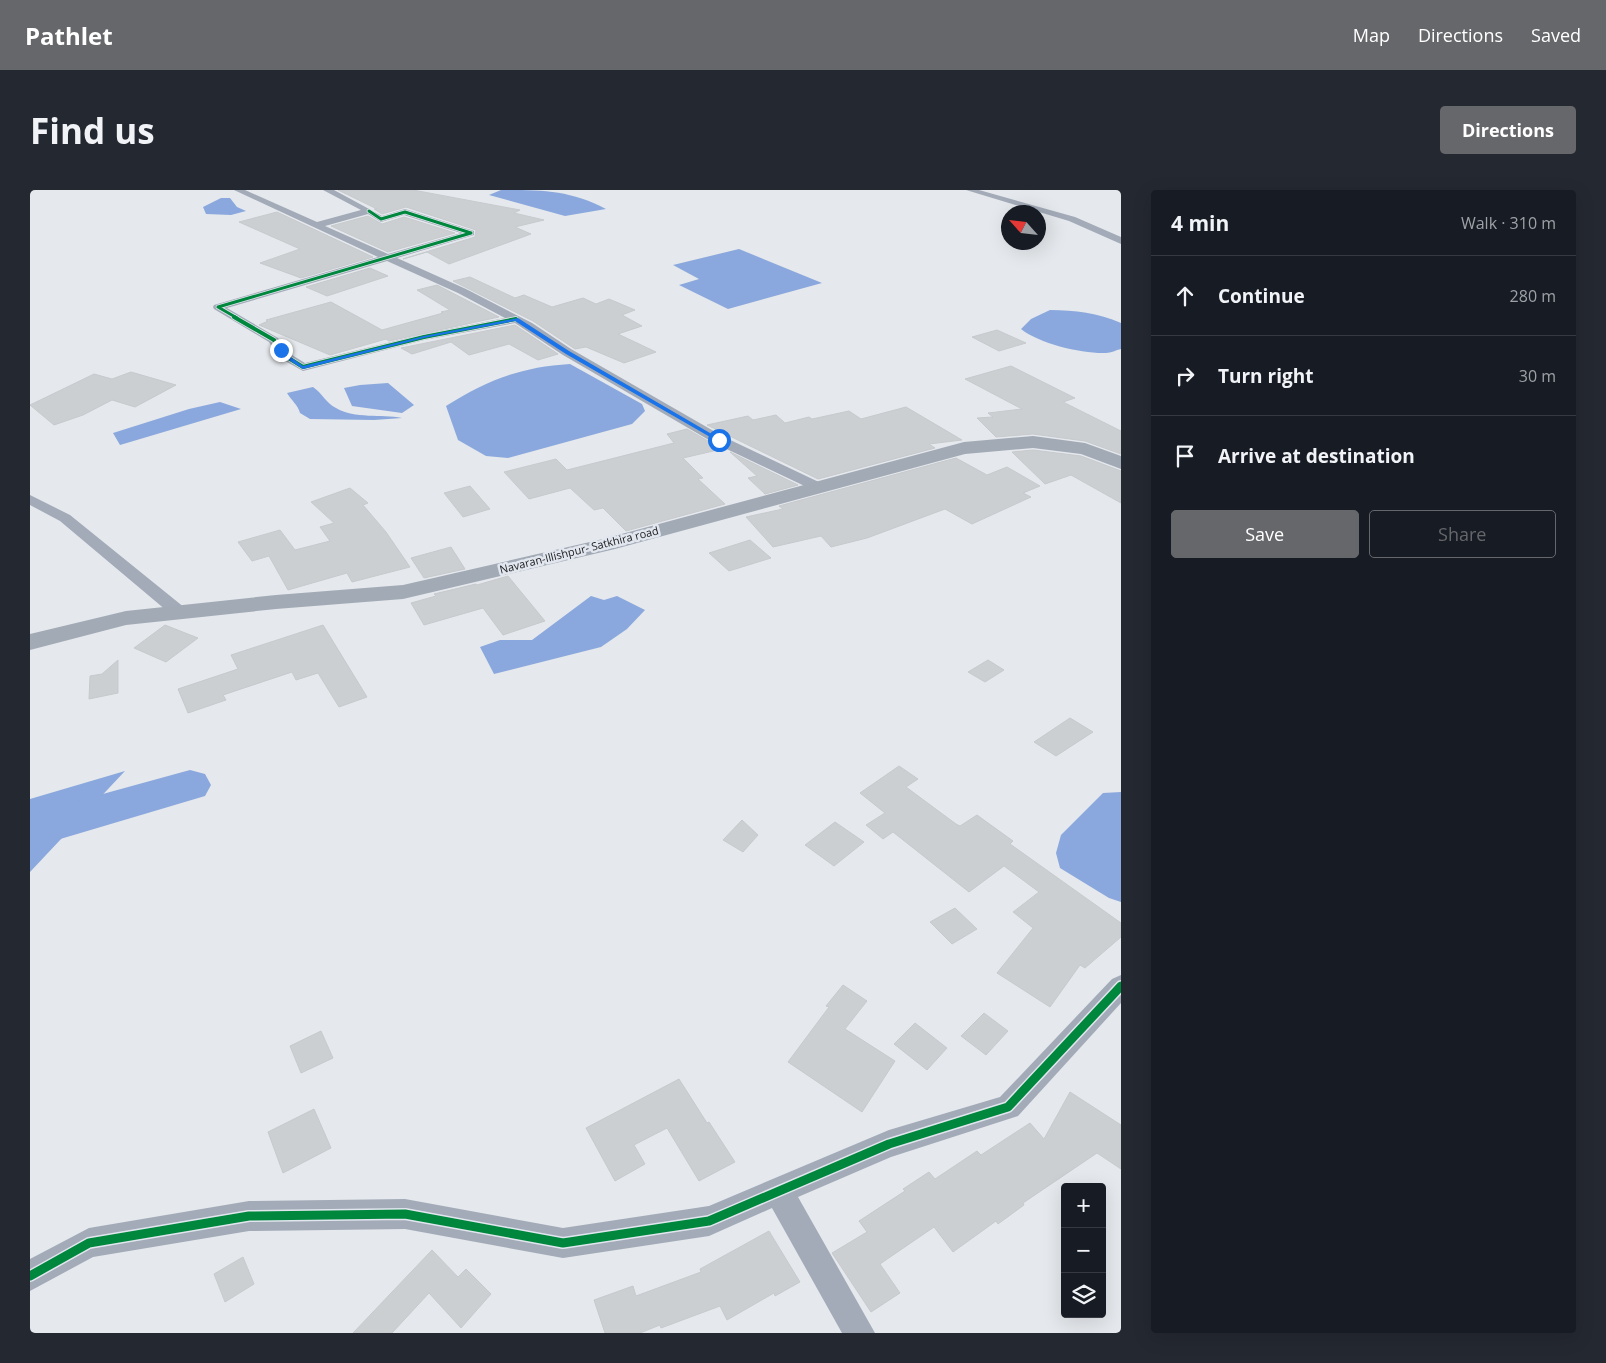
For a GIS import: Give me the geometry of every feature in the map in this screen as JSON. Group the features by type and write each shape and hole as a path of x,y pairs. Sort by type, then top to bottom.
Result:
{"highway":[{"name":"Navaran-Illishpur- Satkhira road","path":"30,642 126,618 276,602 403,592 607,544 964,448 1033,442 1085,449 1121,463"}],"street":[{"path":"238,190 462,291 516,319 567,352 719,440 818,488"},
{"path":"327,190 381,219 406,212 417,218 471,233 218,307 274,340 282,354 303,367 424,337 516,319"},
{"path":"970,190 1072,219 1121,241"},
{"path":"316,225 369,211"},
{"path":"30,499 65,518 178,612"},
{"path":"30,1276 88,1243 249,1216 405,1214 563,1243 709,1221 889,1144 1008,1106 1121,986"},
{"path":"779,1192 859,1333"}],"water":[{"path":"501,190 555,192 580,198 606,209 565,216 489,195"},
{"path":"221,198 230,198 237,207 246,211 231,215 206,214 203,207"},
{"path":"739,249 822,283 728,309 679,285 699,279 673,265"},
{"path":"1050,310 1086,313 1121,323 1121,349 1110,353 1074,350 1039,339 1021,329 1031,319"},
{"path":"570,364 642,404 645,411 632,424 508,458 486,456 458,440 446,406 476,389 505,376 536,368"},
{"path":"388,383 414,405 402,413 352,406 344,388 360,385"},
{"path":"313,387 333,406 351,414 402,418 374,420 310,419 300,413 298,407 287,393"},
{"path":"220,402 241,409 120,445 113,433 189,409"},
{"path":"591,596 604,600 617,596 645,610 627,629 601,647 494,674 480,647 500,640 532,640"},
{"path":"125,771 30,872 30,799"},
{"path":"1121,792 1121,902 1109,898 1060,868 1056,853 1061,835 1103,793"}],"building":[{"path":"338,190 413,190 520,210 514,213 544,220 515,227 531,234 449,264 427,252 403,259 475,237 476,230 406,207 382,214 374,209 377,209"},
{"path":"277,212 373,257 301,278 260,263 300,249 239,222"},
{"path":"368,216 382,224 404,217 455,233 388,252 331,226"},
{"path":"370,268 388,276 327,296 306,287"},
{"path":"470,277 515,298 524,295 552,307 583,298 596,304 609,299 635,310 622,315 642,326 618,334 656,352 624,363 586,347 575,349 533,321 453,281"},
{"path":"437,285 499,317 389,341 386,339 330,355 259,325 268,321 266,320 331,302 382,330 450,310 417,290"},
{"path":"515,325 558,354 538,360 509,344 469,355 451,342 412,354 401,348"},
{"path":"997,330 1026,343 999,351 972,337"},
{"path":"1011,366 1075,398 1063,402 1121,431 1121,454 1085,441 1033,434 996,437 977,418 993,417 988,413 1022,409 965,379"},
{"path":"131,372 176,385 135,407 112,400 83,415 54,425 30,405 94,374 112,379"},
{"path":"906,407 962,440 929,444 935,448 818,479 707,425 748,416 753,420 776,415 785,423 849,411 861,419"},
{"path":"687,429 722,449 683,458 703,478 698,479 725,504 626,531 603,508 594,510 570,488 529,499 504,472 556,459 567,470 674,443 667,434"},
{"path":"1033,450 1081,456 1121,471 1121,503 1071,475 1045,484 1012,452"},
{"path":"730,452 798,485 765,494 748,478 757,476"},
{"path":"956,458 987,475 1007,467 1040,486 1023,493 1031,497 972,524 945,509 867,538 831,547 821,536 773,547 746,517 783,509 779,506"},
{"path":"470,486 490,509 463,517 444,493"},
{"path":"350,488 368,503 363,505 386,532 410,567 352,582 347,573 288,590 269,556 252,561 238,542 280,530 295,550 330,541 320,527 334,523 311,502"},
{"path":"750,540 771,558 729,571 709,553"},
{"path":"451,547 465,569 424,578 411,558"},
{"path":"508,576 545,621 503,635 483,608 424,625 411,603 436,596 434,594"},
{"path":"165,625 198,638 166,662 134,648"},
{"path":"323,625 367,697 339,707 318,673 296,680 292,672 223,695 226,700 188,713 178,689 238,669 231,655"},
{"path":"118,660 118,693 89,699 90,676 102,674"},
{"path":"988,660 1004,670 985,682 968,672"},
{"path":"1070,718 1093,732 1056,756 1034,742"},
{"path":"899,766 918,779 906,787 956,824 960,826 977,815 1013,841 1010,844 1121,923 1121,937 1085,968 1080,965 1050,1007 997,973 1033,928 1013,912 1039,892 1004,866 969,892 893,832 883,839 866,825 885,813 860,793"},
{"path":"742,820 758,835 743,852 723,840"},
{"path":"835,822 864,842 834,866 805,845"},
{"path":"955,908 977,929 952,944 930,922"},
{"path":"843,985 867,1001 845,1029 895,1061 862,1112 788,1062 829,1007 826,1006"},
{"path":"984,1013 1008,1031 986,1055 961,1036"},
{"path":"915,1023 947,1048 927,1070 894,1044"},
{"path":"321,1031 333,1058 301,1073 290,1046"},
{"path":"679,1079 735,1162 699,1181 667,1128 634,1145 645,1164 615,1181 586,1128"},
{"path":"1070,1092 1121,1125 1121,1169 1097,1153 1023,1203 1024,1205 998,1224 996,1221 953,1252 934,1227 880,1264 900,1293 871,1312 832,1253 867,1232 859,1221 905,1191 903,1189 929,1172 935,1179 977,1151 981,1155 1030,1123 1044,1139"},
{"path":"314,1109 331,1148 283,1173 268,1132"},
{"path":"769,1231 800,1282 775,1296 774,1293 727,1320 720,1306 661,1328 660,1325 640,1333 605,1333 594,1300 633,1286 636,1296 701,1272 700,1269"},
{"path":"432,1250 458,1277 466,1269 491,1294 461,1328 429,1293 392,1333 353,1333"},
{"path":"243,1257 254,1284 225,1302 214,1274"}],"waterway":[{"path":"30,831 190,785"}],"cycle path":[{"path":"369,211 381,219 405,212 471,233 218,307 274,340 282,354 303,367 424,337 516,319"},
{"path":"30,1276 89,1243 249,1216 405,1214 563,1243 709,1221 889,1144 1008,1107 1121,986"}],"route":[{"path":"281,350 282,354 303,367 424,337 516,319 567,352 719,440"}]}
